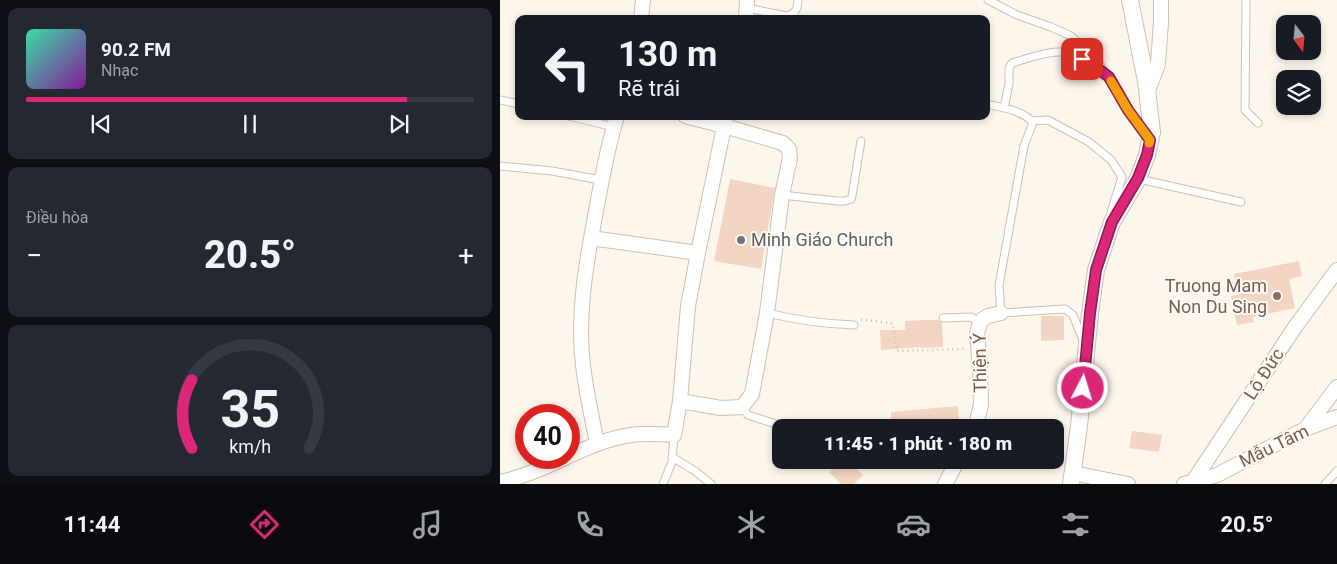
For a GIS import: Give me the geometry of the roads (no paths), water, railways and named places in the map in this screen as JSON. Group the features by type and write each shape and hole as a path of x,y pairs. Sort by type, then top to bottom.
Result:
{"street":[{"path":"641,15 643,0"},
{"path":"1128,484 1072,478 1096,270 1112,222 1138,178 1147,155 1152,132 1148,91 1130,0"},
{"path":"1148,91 1158,64 1161,0"},
{"path":"580,451 597,444 632,435 674,436 680,401 688,306 725,121 783,143 789,150 790,158 782,196 767,314 752,394 742,408 721,408 680,401"},
{"path":"597,444 582,365 581,328 587,259 601,180 615,122"},
{"path":"591,238 698,254"},
{"name":"Lộ Đức","path":"1189,482 1295,327 1337,270"},
{"name":"Thiện Ý","path":"977,419 981,405 977,333 980,323 988,316 1001,313"},
{"path":"1305,429 1337,387"},
{"name":"Mẫu Tâm","path":"1189,482 1219,479 1305,429 1337,417"},
{"path":"500,482 517,481 541,469"},
{"path":"945,484 953,469"}],"lane":[{"path":"796,15 798,0"},
{"path":"988,0 1017,15 1071,36 1090,52 1109,77 1128,110 1150,140"},
{"path":"1246,0 1245,110 1258,123"},
{"path":"747,9 782,15"},
{"path":"1004,108 1009,84 1009,68 1012,63 1031,57 1055,52 1072,53 1092,64 1109,77"},
{"path":"500,100 515,103"},
{"path":"990,105 1027,116 1032,120 1048,120 1089,142 1110,160 1122,177 1110,214 1112,222"},
{"path":"600,120 615,122"},
{"path":"1032,120 1032,126 1024,146 999,285 1001,313 1065,310 1073,315 1086,349"},
{"path":"782,196 837,201 851,199 861,141"},
{"path":"500,166 552,171 601,180"},
{"path":"1138,178 1241,202"},
{"path":"767,314 829,324 854,325"},
{"path":"944,318 971,318 980,323"},
{"path":"742,408 748,415 772,423"},
{"path":"663,484 672,462 674,436"},
{"path":"672,458 695,471 711,484"},
{"path":"1325,484 1337,471"}],"place":[{"name":"Minh Giáo Church","path":"741,240"},
{"name":"Truong Mam Non Du Sing","path":"1277,296"}]}
